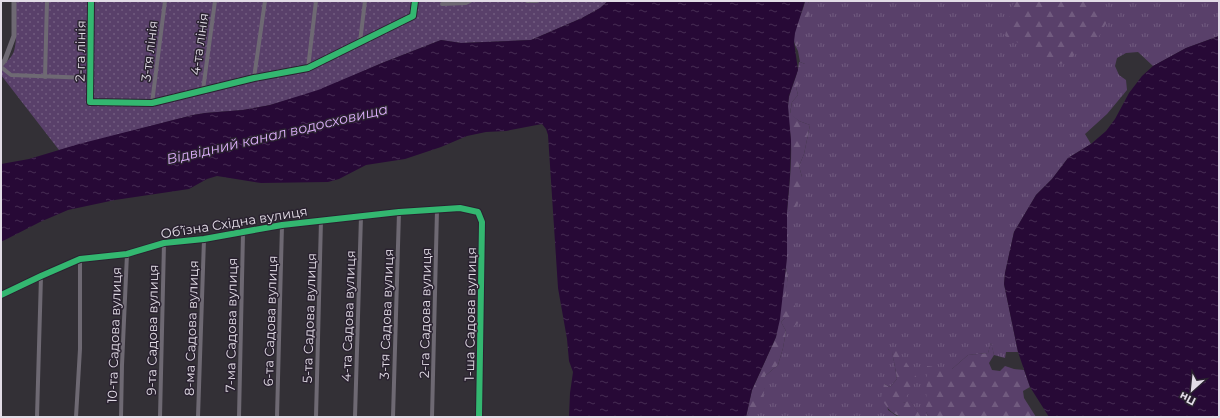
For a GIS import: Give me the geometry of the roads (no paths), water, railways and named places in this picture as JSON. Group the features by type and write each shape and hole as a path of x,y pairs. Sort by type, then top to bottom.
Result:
{"street":[{"path":"14,1 14,36 5,60 1,66 11,75 90,78"},
{"path":"45,76 47,1"},
{"name":"2-га лінія","path":"92,1 90,102 152,103"},
{"name":"3-тя лінія","path":"152,103 165,1"},
{"name":"4-та лінія","path":"203,90 215,1"},
{"path":"254,78 265,1"},
{"path":"308,68 316,1"},
{"path":"360,42 365,1"},
{"path":"152,103 254,78 308,68 413,16 415,1"},
{"path":"442,4 466,3 470,1"},
{"path":"530,1 537,1"},
{"name":"Обʼїзна Східна вулиця","path":"1,295 80,259 127,254 164,243 244,233 282,225 399,212 460,208 478,212"},
{"name":"2-га Садова вулиця","path":"432,417 437,210"},
{"name":"3-тя Садова вулиця","path":"393,417 399,212"},
{"name":"1-ша Садова вулиця","path":"478,212 482,222 478,417"},
{"name":"4-та Садова вулиця","path":"355,417 361,216"},
{"name":"5-та Садова вулиця","path":"316,417 321,220"},
{"name":"6-та Садова вулиця","path":"277,417 282,225"},
{"name":"7-ма Садова вулиця","path":"239,417 244,233"},
{"name":"8-ма Садова вулиця","path":"198,417 204,239"},
{"name":"9-та Садова вулиця","path":"160,417 164,243"},
{"name":"10-та Садова вулиця","path":"121,417 127,254"},
{"path":"76,417 80,350 80,259"},
{"path":"37,417 41,276"}],"water":[{"name":"Відвідний канал водосховища","path":"608,1 805,1 795,33 794,42 798,70 789,96 788,106 791,141 787,212 787,258 780,319 776,337 752,390 746,417 569,417 573,372 569,361 567,339 558,288 548,135 542,124 506,131 486,132 467,136 441,147 405,159 366,165 339,179 328,182 261,183 217,176 207,179 189,189 115,200 68,210 40,222 1,242 1,164 29,159 79,144 193,115 243,110 270,105 318,90 441,40 461,43 531,40 582,18 600,8"},
{"path":"1219,36 1219,417 1049,417 1030,387 1018,352 1004,284 1014,232 1036,195 1052,179 1068,158 1091,144 1106,131 1115,119 1129,93 1142,76 1153,66 1186,48"}]}
